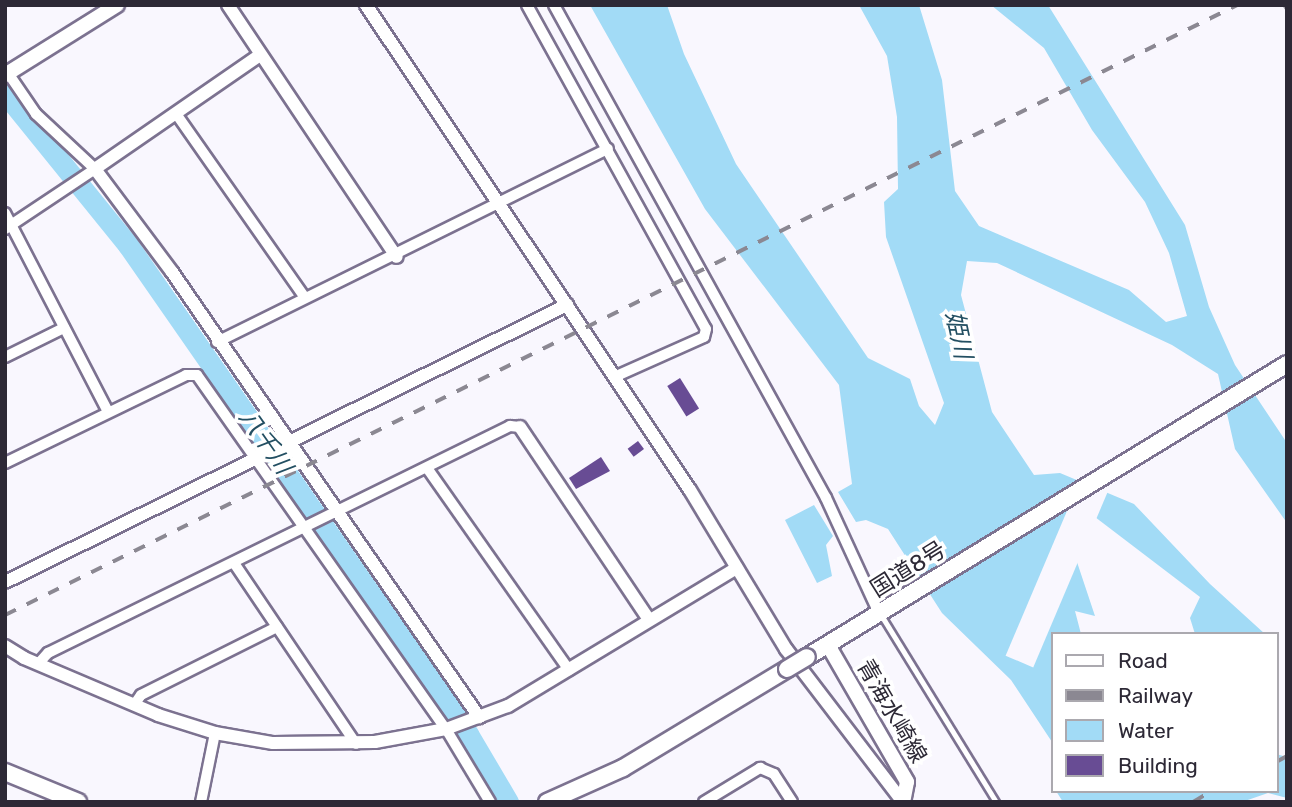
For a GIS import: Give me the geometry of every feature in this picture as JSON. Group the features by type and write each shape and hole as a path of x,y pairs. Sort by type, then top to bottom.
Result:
{"highway":[{"name":"国道8号","path":"547,802 623,768 1287,364"},
{"path":"5,772 78,802"}],"main road":[{"path":"7,74 117,5"},
{"name":"青海水崎線","path":"834,641 907,782 903,802"}],"street":[{"path":"228,5 397,257"},
{"path":"366,5 614,377 820,697 903,802"},
{"path":"527,5 706,329 704,337 614,377"},
{"path":"554,5 826,498 879,613"},
{"path":"8,227 177,115 260,55"},
{"path":"7,74 36,114 90,172 217,342 479,717"},
{"path":"177,115 305,298"},
{"path":"217,342 305,298 397,257 608,149"},
{"path":"5,213 8,227 108,412"},
{"path":"5,582 567,306"},
{"path":"5,357 64,328"},
{"path":"5,463 192,373 203,381 306,527 446,729 490,802"},
{"path":"38,664 48,653 510,426 520,427 649,620"},
{"path":"427,468 569,670"},
{"path":"234,562 356,744"},
{"path":"5,646 38,664 134,705 215,733 273,743 356,744 446,729 479,717 569,670 737,568"},
{"path":"134,705 141,695 277,627"},
{"path":"201,802 215,733"},
{"path":"704,802 755,769 765,768 792,802"}],"lane":[{"path":"879,613 996,802"}],"path":[{"path":"1283,5 1287,11"}],"water":[{"name":"姫川","path":"590,5 667,5 684,54 736,164 868,358 910,379 919,406 935,425 944,403 886,237 884,202 898,189 897,117 887,56 859,5 919,5 942,80 955,191 979,226 1129,290 1166,322 1187,316 1169,253 1145,202 1092,130 1044,48 991,5 1048,5 1185,225 1209,307 1235,365 1287,443 1287,523 1235,449 1218,374 1172,345 997,263 967,261 961,295 992,412 1034,475 1060,473 1134,504 1210,584 1263,632 1194,632 1190,618 1200,597 1095,517 1076,528 1071,544 1095,616 1075,611 1080,632 1050,632 1050,739 1011,680 942,613 888,529 866,520 856,522 838,492 852,484 839,385 705,209"},
{"path":"814,505 833,536 826,545 832,576 817,583 785,520"},
{"path":"1278,755 1287,757 1287,798 1268,793 1278,793"},
{"path":"1057,793 1268,793 1242,802 1063,802"}],"pier":[{"path":"1081,478 1109,490 1033,667 1006,656"}],"building":[{"path":"680,378 699,409 686,416 667,386"},
{"path":"638,441 644,449 634,457 628,449"},
{"path":"601,457 610,471 576,489 569,478"}],"waterway":[{"name":"八千川","path":"5,93 128,245 468,734 508,802"}],"railway":[{"path":"5,615 1237,5"},
{"path":"1278,761 1287,756"},
{"path":"1193,802 1208,793"}]}
